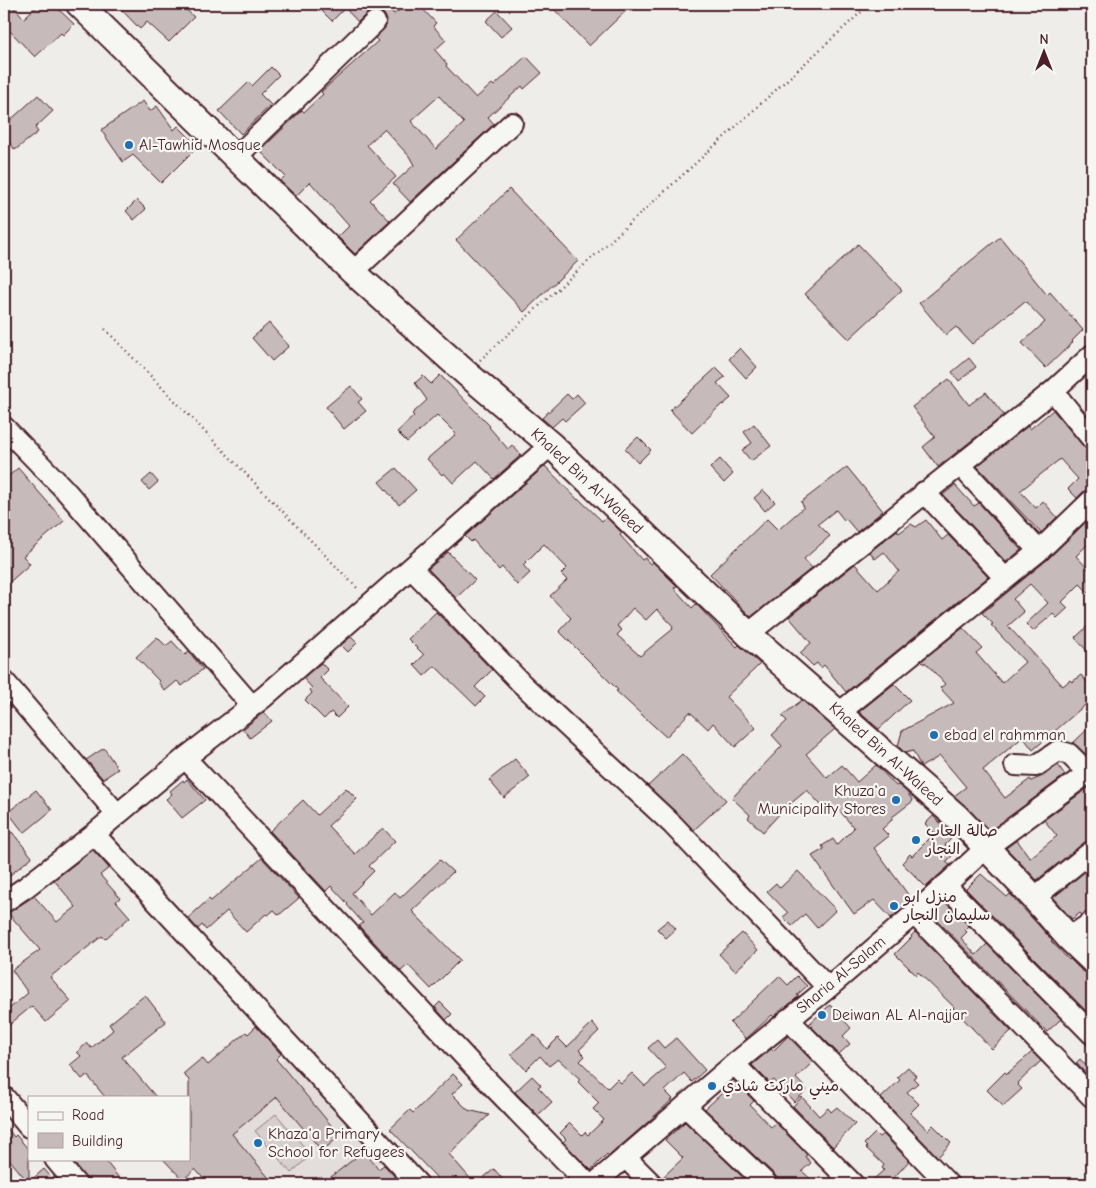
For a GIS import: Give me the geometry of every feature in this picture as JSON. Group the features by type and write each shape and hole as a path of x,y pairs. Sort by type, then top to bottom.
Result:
{"main road":[{"name":"Khaled Bin Al-Waleed","path":"79,4 353,272 466,374 552,445 748,634 958,818 1034,898 1068,938 1092,960"}],"street":[{"path":"235,158 375,22"},
{"path":"353,272 512,124"},
{"path":"748,634 1053,391 1092,355"},
{"path":"1053,391 1092,439"},
{"path":"4,427 71,497 252,706"},
{"path":"4,902 94,834 185,758 252,706 373,604 552,445"},
{"path":"960,465 1039,551"},
{"path":"924,492 1005,578"},
{"path":"839,712 1039,551 1092,500"},
{"path":"412,569 522,684 673,825 828,988"},
{"path":"4,681 117,814"},
{"path":"1014,765 1036,766 1058,751 1069,754 1090,772"},
{"path":"185,758 471,1064 588,1184"},
{"name":"Sharia Al-Salam","path":"594,1184 734,1064 828,988 914,914 986,848 1090,772"},
{"path":"94,834 418,1184"},
{"path":"1034,898 1092,851"},
{"path":"945,885 1092,1034"},
{"path":"914,914 1092,1097"},
{"path":"1068,938 1092,922"},
{"path":"788,1019 948,1184"},
{"path":"734,1064 853,1184"},
{"path":"4,1096 28,1126"},
{"path":"685,1106 767,1184"},
{"path":"625,1157 652,1184"},
{"path":"56,1160 76,1184"}],"path":[{"path":"466,374 870,4"},
{"path":"105,329 373,604"}],"shaded area":[{"path":"285,1058 382,1161 358,1184 242,1184 196,1130"},
{"path":"276,1114 311,1155 291,1173 255,1131"}],"building":[{"path":"11,4 24,18 39,4 53,4 74,24 63,35 61,33 35,57 4,27 4,11"},
{"path":"116,4 159,4 164,9 169,4 180,4 194,17 169,42 147,22 140,29"},
{"path":"326,4 384,4 394,14 408,4 418,4 436,23 433,26 446,40 435,50 447,64 446,66 476,98 492,84 494,86 526,56 542,73 524,89 522,86 488,117 494,124 410,202 393,184 414,165 409,156 384,129 367,145 396,177 370,200 390,221 355,254 338,237 349,226 310,182 296,196 280,181 285,176 260,151 302,110 304,112 323,94 321,92 378,41 375,38 386,26 387,20 384,14 378,10 367,13 358,22 345,8 332,21 320,9","holes":["439,96 464,123 436,149 411,121"]},
{"path":"549,4 633,4 589,46"},
{"path":"497,11 512,27 501,37 486,21"},
{"path":"271,67 279,75 260,94 271,105 241,134 219,111 249,82 252,86"},
{"path":"38,95 53,111 35,128 38,132 15,150 9,142 4,147 4,126"},
{"path":"143,101 150,111 157,106 174,130 178,126 198,146 161,183 133,155 123,162 101,130"},
{"path":"509,189 578,261 524,312 456,240"},
{"path":"137,200 146,209 134,220 126,211"},
{"path":"1000,237 1047,295 1050,292 1083,330 1046,368 1022,343 1045,322 1025,301 972,344 956,327 946,335 919,303"},
{"path":"858,244 902,290 849,339 805,294"},
{"path":"269,323 289,346 272,361 252,338"},
{"path":"740,348 757,367 746,378 729,359"},
{"path":"969,358 976,367 959,381 952,372"},
{"path":"716,368 725,377 717,383 731,398 722,404 692,433 670,410"},
{"path":"440,375 490,426 508,449 512,445 521,455 494,479 477,461 453,483 444,473 442,475 427,459 456,434 437,415 407,442 397,432 427,400 415,383 423,376 431,384"},
{"path":"949,379 969,405 986,392 1004,415 938,467 923,447 935,437 912,407"},
{"path":"351,386 362,399 358,402 366,411 344,429 326,407"},
{"path":"567,394 572,399 577,394 585,403 565,421 562,418 552,427 542,418"},
{"path":"1053,410 1083,446 1087,450 1092,451 1092,488 1084,491 1077,498 1068,489 1078,479 1060,459 1020,491 1036,508 1043,501 1057,517 1041,533 977,466 1028,426 1030,429"},
{"path":"754,424 771,446 751,461 742,450 752,443 744,432"},
{"path":"638,437 651,450 638,463 625,449"},
{"path":"720,459 733,474 724,483 710,468"},
{"path":"545,466 578,500 602,521 606,517 622,533 620,535 642,560 645,558 650,564 653,562 677,586 674,588 692,608 696,604 737,647 739,645 760,664 726,697 756,728 735,747 713,723 708,729 690,712 666,737 616,691 618,690 559,631 571,618 550,596 567,580 561,574 567,568 544,544 523,565 530,573 517,585 502,567 499,570 473,540 471,542 465,536","holes":["633,608 646,620 657,609 673,626 673,629 640,656 617,635 622,630 617,626"]},
{"path":"847,467 883,511 857,532 836,510 818,524 830,536 804,559 812,568 751,617 710,574 767,519 778,530 804,507 801,502"},
{"path":"18,468 64,521 23,556 30,564 4,587 4,480"},
{"path":"396,468 416,490 399,505 379,482"},
{"path":"151,474 158,482 149,490 142,482"},
{"path":"955,485 974,506 979,503 1021,550 1006,562 943,495"},
{"path":"763,490 775,502 765,511 754,498"},
{"path":"1092,516 1092,540 1076,556 1092,573 1092,596 1080,584 1062,602 1068,608 1057,618 1053,614 1033,631 1026,624 1048,603 1030,584 1013,599 1024,612 1008,626 1063,686 1081,675 1092,688 1092,699 1033,750 1023,737 983,770 1005,798 1030,779 1031,781 1043,776 1058,765 1065,775 990,831 954,796 966,787 940,756 921,767 913,751 905,753 898,746 902,731 954,703 940,688 945,684 925,662 924,664 921,661 963,628 982,648 976,653 1002,683 1025,662 982,613 1047,560"},
{"path":"926,520 942,540 948,535 988,577 846,692 824,665 821,668 817,663 813,666 800,653 811,643 789,617 855,564 878,590 899,571 884,552 875,559 870,552 897,530 899,533 911,524 916,527"},
{"path":"448,552 475,580 456,598 428,569"},
{"path":"436,612 492,670 475,687 485,697 476,706 435,666 424,676 414,665 424,655 408,639"},
{"path":"1092,622 1092,656 1075,638"},
{"path":"157,637 166,646 172,641 185,655 189,652 203,669 182,686 177,681 165,691 159,681 136,657"},
{"path":"351,637 357,643 348,652 341,645"},
{"path":"321,663 328,670 320,678 348,707 337,718 331,712 324,719 305,700 312,693 310,690 312,688 303,678"},
{"path":"894,684 910,700 879,729 859,712"},
{"path":"802,700 835,729 806,754 827,778 842,765 857,782 876,765 896,786 898,785 906,791 913,801 891,818 893,819 882,829 889,836 874,848 912,900 891,918 874,900 854,914 812,856 824,849 822,846 833,839 837,845 854,828 839,810 831,816 807,790 783,810 763,832 748,818 750,815 732,798 782,746 772,735 787,721 782,716"},
{"path":"264,712 272,721 250,738 243,729"},
{"path":"1092,725 1092,758 1090,758 1073,743"},
{"path":"104,748 118,769 103,779 86,760"},
{"path":"682,754 726,800 694,830 648,786"},
{"path":"515,759 530,777 504,798 489,780"},
{"path":"187,779 205,800 182,818 166,799 172,794 170,791"},
{"path":"1092,785 1092,839 1085,842 1037,880 1006,848 1017,840 1030,858 1057,836 1044,820"},
{"path":"346,788 357,799 328,826 355,854 383,828 395,841 369,866 374,871 352,893 371,915 395,892 400,898 440,860 453,872 412,911 460,960 431,989 408,965 401,971 359,926 363,923 348,904 331,886 326,891 270,831 303,800 317,815"},
{"path":"36,790 52,810 24,833 8,812"},
{"path":"933,816 954,836 945,845 954,854 946,862 950,865 926,887 902,863 910,854 912,856 935,833 925,824"},
{"path":"12,832 32,857 4,880 4,839"},
{"path":"93,850 109,868 100,875 120,898 116,901 130,917 105,939 102,936 50,977 71,1001 46,1022 32,1006 4,1029 4,1013 28,993 12,970 40,950 8,913 34,896 57,922 76,907 54,880"},
{"path":"262,858 299,898 279,915 274,910 268,915 266,914 246,932 227,911 206,930 202,925 198,929 188,918 209,899 211,901"},
{"path":"1092,866 1092,910 1082,915 1080,913 1072,919 1053,898"},
{"path":"798,871 836,910 817,928 805,914 792,926 783,917 788,913 767,891 776,883 780,888"},
{"path":"981,874 1007,897 1010,894 1069,960 1082,971 1092,974 1092,1017 966,889"},
{"path":"945,902 969,926 965,930 967,932 961,938 976,955 987,944 1061,1019 1047,1032 932,915"},
{"path":"668,920 676,929 666,938 657,929"},
{"path":"915,932 1011,1031 992,1049 954,1007 918,972 916,975 895,954"},
{"path":"742,933 758,950 735,971 719,954"},
{"path":"779,976 788,985 797,976 807,986 797,995 799,996 774,1017 772,1015 746,1039 730,1023"},
{"path":"145,995 166,1022 122,1057 155,1096 104,1096 87,1075 82,1079 70,1065 81,1056 77,1052 87,1043 91,1048 113,1030 109,1024"},
{"path":"440,1002 452,1014 446,1020 435,1007"},
{"path":"830,1005 851,1028 843,1036 850,1044 839,1054 809,1024"},
{"path":"592,1023 599,1031 579,1050 585,1056 580,1061 608,1088 617,1079 621,1083 632,1073 645,1086 666,1068 648,1048 657,1040 664,1048 676,1038 705,1070 692,1082 684,1073 665,1091 673,1099 609,1156 607,1154 591,1170 563,1142 566,1139 560,1133 570,1123 582,1135 585,1132 588,1135 604,1120 593,1109 599,1103 578,1082 580,1079 558,1059 549,1066 540,1056 526,1070 511,1054 534,1034 547,1049 558,1038 567,1047"},
{"path":"256,1026 281,1054 276,1059 340,1136 322,1151 277,1097 232,1134 274,1184 208,1184 195,1169 183,1180 164,1160 190,1160 189,1080 183,1074 202,1058 208,1065 246,1032 248,1034"},
{"path":"788,1036 813,1062 796,1078 807,1090 794,1102 774,1080 770,1083 752,1065 771,1049 773,1051"},
{"path":"1032,1052 1041,1061 1017,1084 1022,1089 1003,1106 987,1090 1005,1072 1007,1074"},
{"path":"1080,1059 1092,1072 1092,1080 1076,1063"},
{"path":"908,1067 916,1076 913,1078 918,1083 907,1092 919,1104 910,1113 928,1130 933,1125 951,1143 938,1157 881,1098 900,1080 897,1077"},
{"path":"453,1074 463,1084 452,1094 468,1110 489,1115 449,1154 475,1184 430,1184 437,1178 390,1129 410,1110 413,1113"},
{"path":"532,1076 541,1085 538,1087 552,1102 538,1115 515,1092"},
{"path":"735,1081 754,1101 750,1105 771,1127 776,1123 807,1155 805,1156 811,1163 802,1171 816,1184 779,1184 775,1175 705,1109"},
{"path":"802,1097 819,1116 828,1108 831,1112 837,1107 855,1124 833,1147 793,1106"},
{"path":"685,1122 750,1184 664,1184 662,1178 683,1158 665,1140"},
{"path":"4,1124 14,1137 16,1135 28,1149 29,1182 44,1169 57,1184 26,1184 28,1182 4,1153"},
{"path":"875,1133 879,1137 883,1134 909,1161 888,1184 868,1184 884,1170 882,1168 884,1165 864,1144"},
{"path":"364,1151 378,1169 384,1165 402,1184 322,1184"},
{"path":"80,1160 105,1160 119,1178 111,1184 89,1184 75,1164"},
{"path":"494,1169 507,1184 476,1184"}],"place":[{"name":"Al-Tawhid Mosque","path":"129,145"},
{"name":"ebad el rahmman","path":"934,735"},
{"name":"Khuza'a Municipality Stores","path":"896,800"},
{"name":"صالة العاب النجار","path":"916,840"},
{"name":"منزل ابو سليمان النجار","path":"894,906"},
{"name":"Deiwan AL Al-najjar","path":"822,1015"},
{"name":"ميني ماركت شادي","path":"712,1086"},
{"name":"Khaza'a Primary School for Refugees","path":"258,1143"}]}
